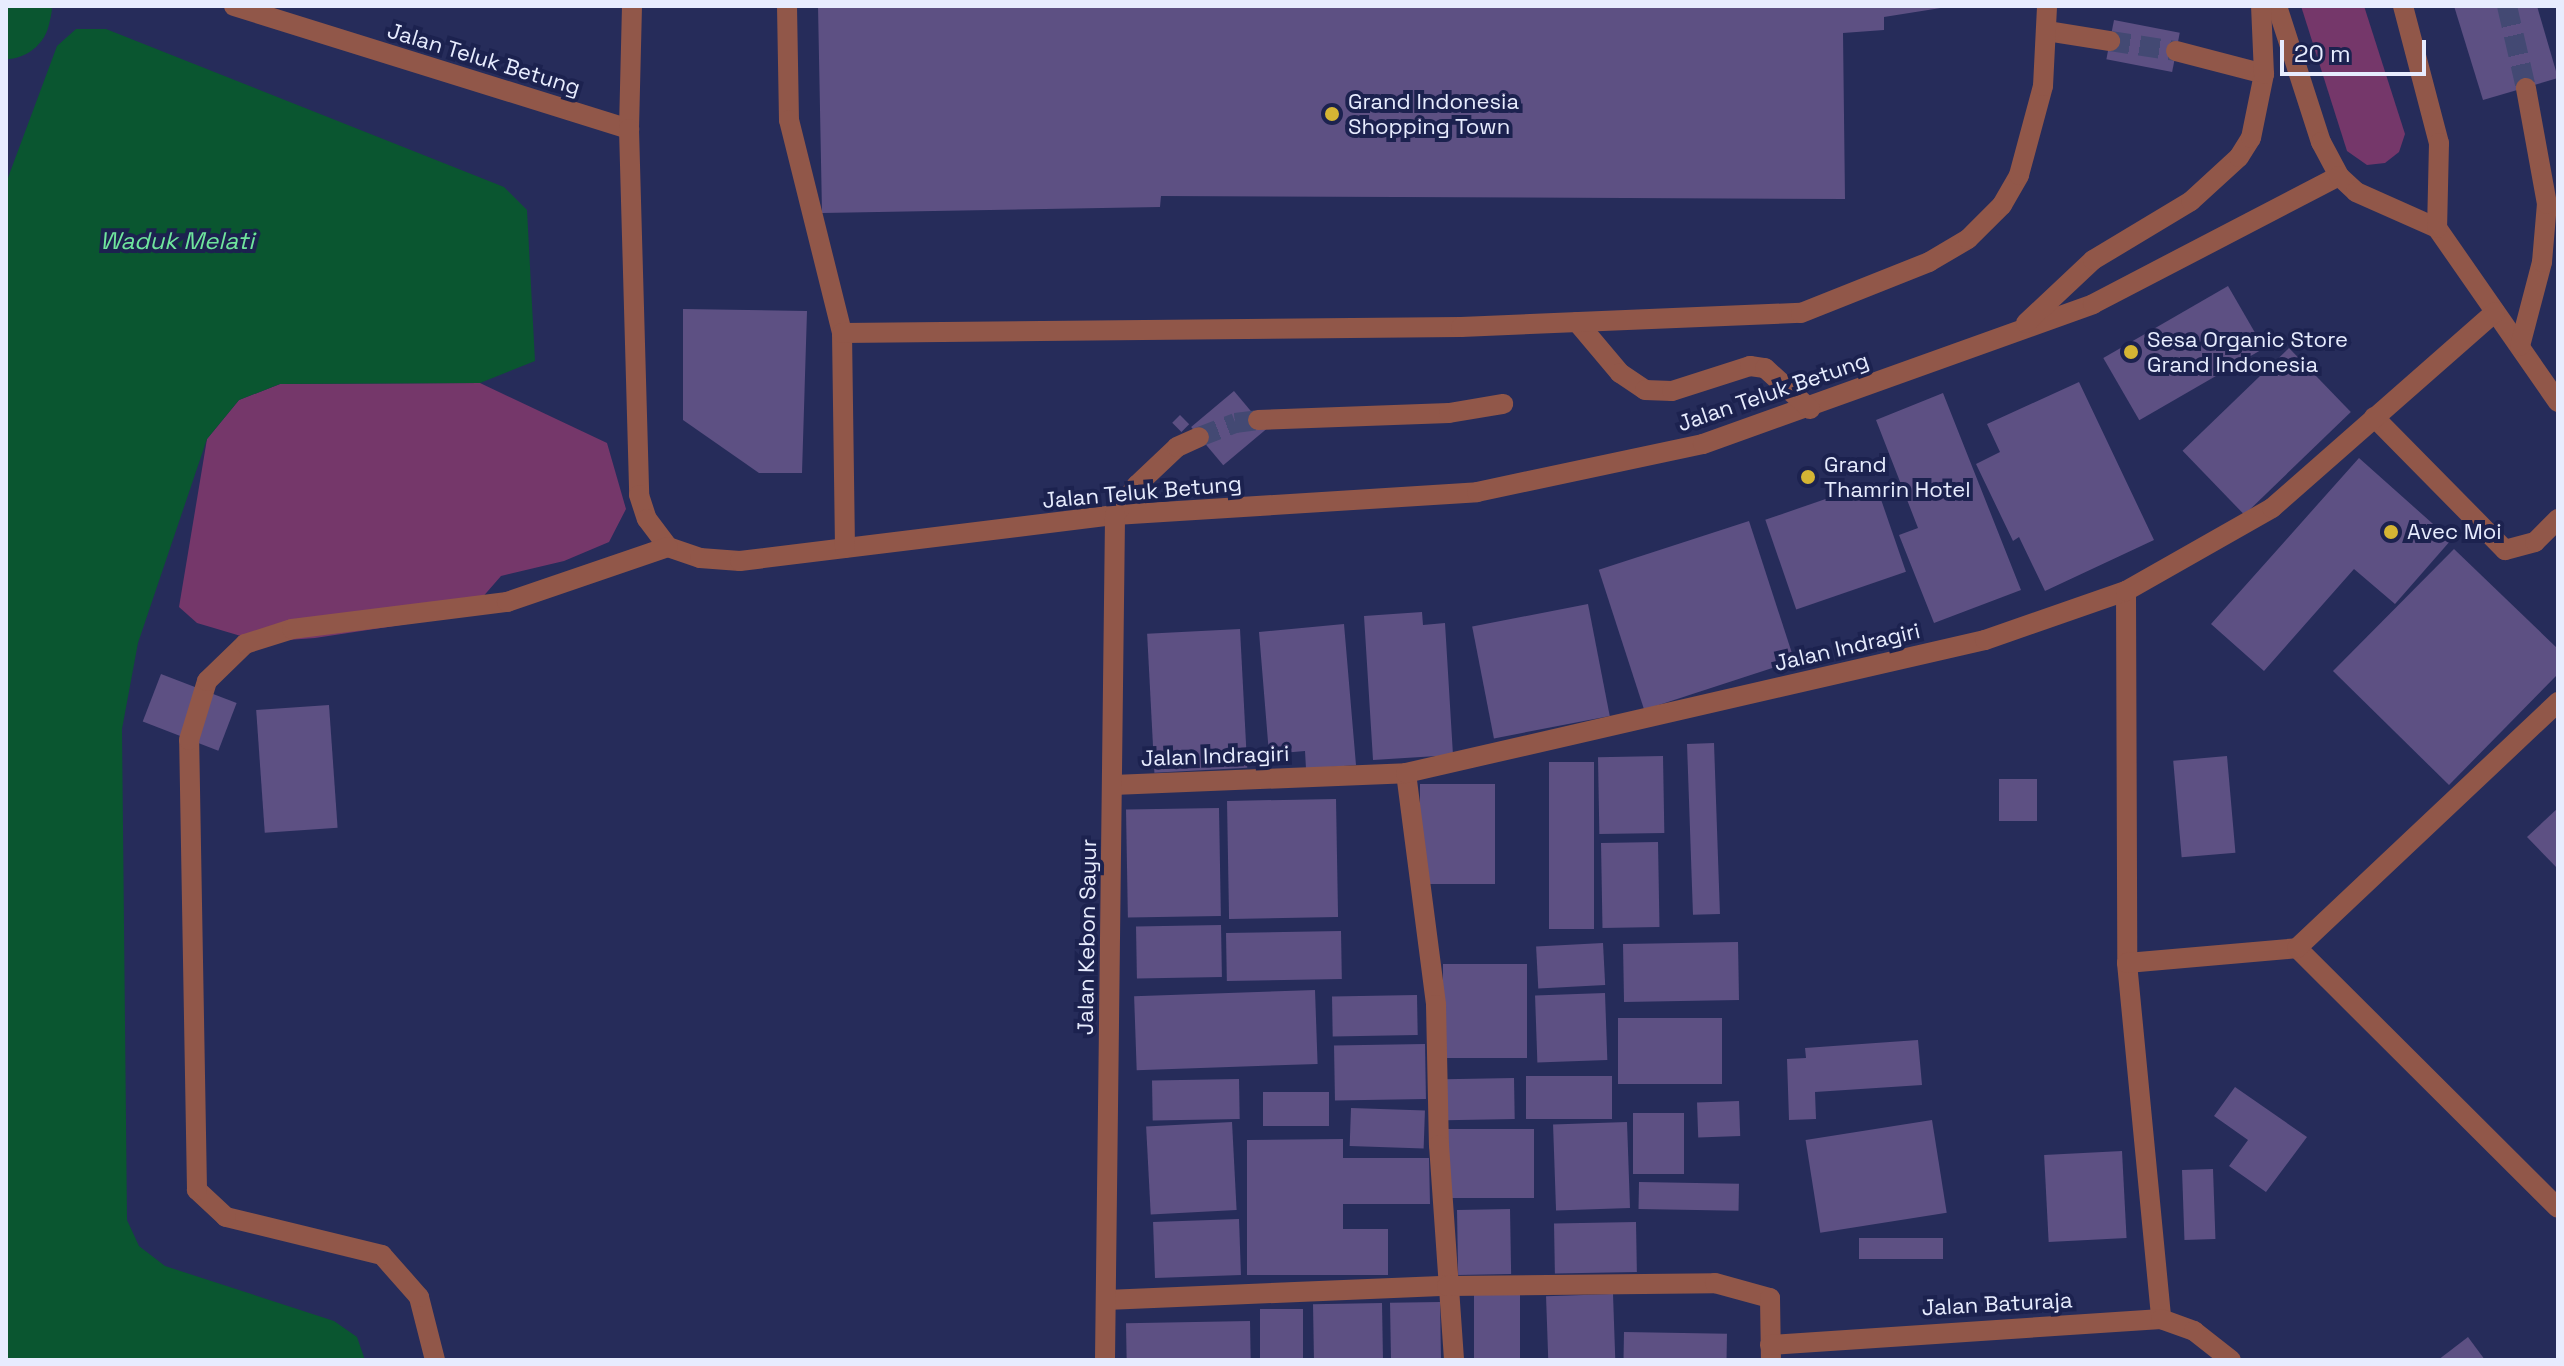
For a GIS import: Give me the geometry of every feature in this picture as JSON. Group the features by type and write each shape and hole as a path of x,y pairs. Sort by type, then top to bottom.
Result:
{"street":[{"name":"Jalan Teluk Betung","path":"234,6 629,129"},
{"path":"435,1360 419,1297 382,1255 226,1217 197,1190 189,740 207,681 245,644 292,629 507,602 668,547 647,519 639,495 629,129 632,6"},
{"path":"787,6 789,120 842,333 845,548"},
{"path":"842,333 1577,322 1801,313 1929,262 1968,239 2002,205 2019,175 2043,86 2047,6"},
{"name":"Jalan Teluk Betung","path":"2023,325 2093,260 2171,215 2225,173 2251,138 2264,74 2261,6"},
{"path":"2277,6 2321,142 2339,176 2356,192 2437,228 2558,402"},
{"path":"2403,6 2439,143 2437,228"},
{"path":"2047,31 2110,41"},
{"path":"2176,51 2264,74"},
{"path":"2520,346 2544,246 2547,204 2526,88"},
{"name":"Jalan Teluk Betung","path":"668,547 700,558 740,561 1115,515 1477,492 1703,444 1810,409 2023,325 2093,304 2339,176"},
{"name":"Jalan Indragiri","path":"1113,785 1406,773 1985,640 2126,591 2272,508 2495,312"},
{"path":"1577,322 1620,373 1645,390 1672,391 1750,366 1765,368 1810,409"},
{"path":"1258,420 1449,413 1503,404"},
{"path":"2374,417 2505,550 2535,542 2558,519"},
{"path":"1115,515 1137,485 1177,447 1199,437"},
{"name":"Jalan Kebon Sayur","path":"1105,1360 1115,515"},
{"path":"2126,591 2127,963 2161,1319"},
{"path":"2127,963 2297,948 2558,702"},
{"path":"1406,773 1436,1005 1447,1286 1454,1360"},
{"path":"2297,948 2558,1208"},
{"path":"1106,1300 1447,1286 1739,1287 1770,1298 1771,1352"},
{"name":"Jalan Baturaja","path":"1771,1352 2161,1319 2194,1331 2231,1360"}],"shaded area":[{"path":"2301,6 2364,6 2405,134 2399,152 2385,163 2367,165 2347,151"},
{"path":"480,383 607,443 626,509 609,542 564,561 501,576 467,615 315,638 261,642 197,623 179,607 207,439 239,400 280,384"}],"water":[{"name":"Waduk Melati","path":"76,29 106,29 504,187 527,210 535,361 480,383 280,384 239,400 207,439 138,643 122,729 127,1220 139,1246 165,1266 334,1321 357,1337 365,1360 6,1360 6,183 57,46"}],"building":[{"name":"Grand Indonesia Shopping Town","path":"818,6 1947,7 1884,17 1884,30 1843,33 1845,199 1161,196 1160,207 822,213"},
{"path":"2454,6 2537,6 2558,78 2483,100"},
{"path":"2114,20 2180,33 2172,72 2106,59"},
{"path":"2228,286 2264,348 2139,420 2103,358"},
{"path":"683,309 807,311 802,473 759,473 683,420"},
{"path":"2289,348 2351,412 2244,515 2183,451"},
{"path":"2079,382 2154,540 2045,591 2019,537 2013,541 1976,464 2000,452 1987,424"},
{"path":"1234,391 1266,429 1223,465 1191,427"},
{"path":"1943,393 2021,590 1934,623 1899,535 1918,528 1876,420"},
{"path":"1180,415 1189,424 1181,432 1172,423"},
{"path":"2359,458 2451,540 2395,604 2354,569 2264,671 2211,624"},
{"path":"1875,482 1906,572 1796,610 1765,520"},
{"path":"1749,521 1794,661 1644,710 1599,570"},
{"path":"2454,549 2558,649 2558,674 2449,785 2333,671"},
{"path":"1588,604 1610,716 1494,738 1472,627"},
{"path":"1422,612 1423,625 1445,623 1453,755 1373,760 1364,616"},
{"path":"1344,624 1356,765 1306,769 1305,751 1269,754 1259,632"},
{"path":"1240,629 1247,768 1154,773 1147,634"},
{"path":"161,674 237,703 218,751 143,722"},
{"path":"329,705 338,828 265,833 256,710"},
{"path":"1714,743 1720,914 1693,915 1687,744"},
{"path":"1663,756 1664,833 1599,834 1598,757"},
{"path":"2227,756 2235,853 2182,857 2173,761"},
{"path":"1549,762 1594,762 1594,929 1549,929"},
{"path":"1999,779 2037,779 2037,821 1999,821"},
{"path":"1420,784 1495,784 1495,884 1420,884"},
{"path":"1336,799 1338,917 1229,919 1227,801"},
{"path":"1219,808 1221,916 1128,918 1126,810"},
{"path":"2558,808 2558,869 2527,837"},
{"path":"1658,842 1659,927 1602,928 1601,843"},
{"path":"1221,925 1222,977 1137,978 1136,926"},
{"path":"1341,931 1342,979 1227,981 1226,933"},
{"path":"1738,942 1739,1000 1624,1002 1623,944"},
{"path":"1603,943 1605,985 1538,988 1536,947"},
{"path":"1443,964 1527,964 1527,1058 1443,1058"},
{"path":"1315,990 1318,1064 1137,1070 1134,996"},
{"path":"1605,993 1607,1060 1537,1062 1535,995"},
{"path":"1417,995 1418,1035 1333,1036 1332,996"},
{"path":"1618,1018 1722,1018 1722,1084 1618,1084"},
{"path":"1918,1040 1922,1085 1815,1092 1816,1119 1789,1120 1787,1059 1806,1058 1805,1048"},
{"path":"1425,1044 1426,1099 1335,1101 1334,1046"},
{"path":"1526,1076 1612,1076 1612,1119 1526,1119"},
{"path":"1514,1078 1515,1119 1446,1120 1445,1079"},
{"path":"1239,1079 1240,1119 1153,1121 1152,1081"},
{"path":"2235,1087 2307,1137 2266,1192 2229,1166 2248,1140 2214,1116"},
{"path":"1263,1092 1329,1092 1329,1126 1263,1126"},
{"path":"1739,1101 1740,1136 1698,1137 1697,1102"},
{"path":"1351,1108 1425,1111 1424,1149 1350,1146"},
{"path":"1633,1113 1684,1113 1684,1174 1633,1174"},
{"path":"1932,1120 1947,1213 1820,1233 1806,1140"},
{"path":"1232,1122 1237,1210 1151,1214 1146,1127"},
{"path":"1627,1122 1630,1208 1556,1211 1553,1125"},
{"path":"1447,1129 1534,1129 1534,1198 1447,1198"},
{"path":"1343,1139 1343,1158 1429,1158 1430,1204 1343,1204 1343,1229 1388,1229 1388,1275 1247,1275 1247,1140"},
{"path":"2122,1151 2127,1238 2049,1242 2044,1155"},
{"path":"2213,1169 2215,1239 2184,1240 2182,1170"},
{"path":"1639,1182 1739,1184 1739,1211 1639,1209"},
{"path":"1510,1209 1511,1274 1458,1275 1457,1210"},
{"path":"1239,1219 1241,1275 1155,1278 1153,1222"},
{"path":"1636,1222 1637,1272 1555,1273 1554,1223"},
{"path":"1859,1238 1943,1238 1943,1259 1859,1259"},
{"path":"1474,1293 1520,1293 1520,1360 1474,1360"},
{"path":"1613,1294 1615,1360 1548,1360 1546,1296"},
{"path":"1440,1302 1441,1360 1391,1360 1390,1303"},
{"path":"1382,1303 1383,1360 1314,1360 1313,1304"},
{"path":"1260,1309 1303,1309 1303,1360 1260,1360"},
{"path":"1250,1321 1251,1360 1127,1360 1126,1323"},
{"path":"1624,1332 1727,1334 1727,1360 1624,1360"},
{"path":"2468,1337 2485,1360 2438,1360"}],"waterway":[{"path":"6,15 8,6"}],"tunnel":[{"path":"2507,6 2526,88"},
{"path":"2110,41 2176,51"},
{"path":"1199,437 1235,423 1258,420"}],"place":[{"name":"Grand Indonesia Shopping Town","path":"1332,114"},
{"name":"Sesa Organic Store Grand Indonesia","path":"2131,352"},
{"name":"Grand Thamrin Hotel","path":"1808,477"},
{"name":"Avec Moi","path":"2391,532"}]}
